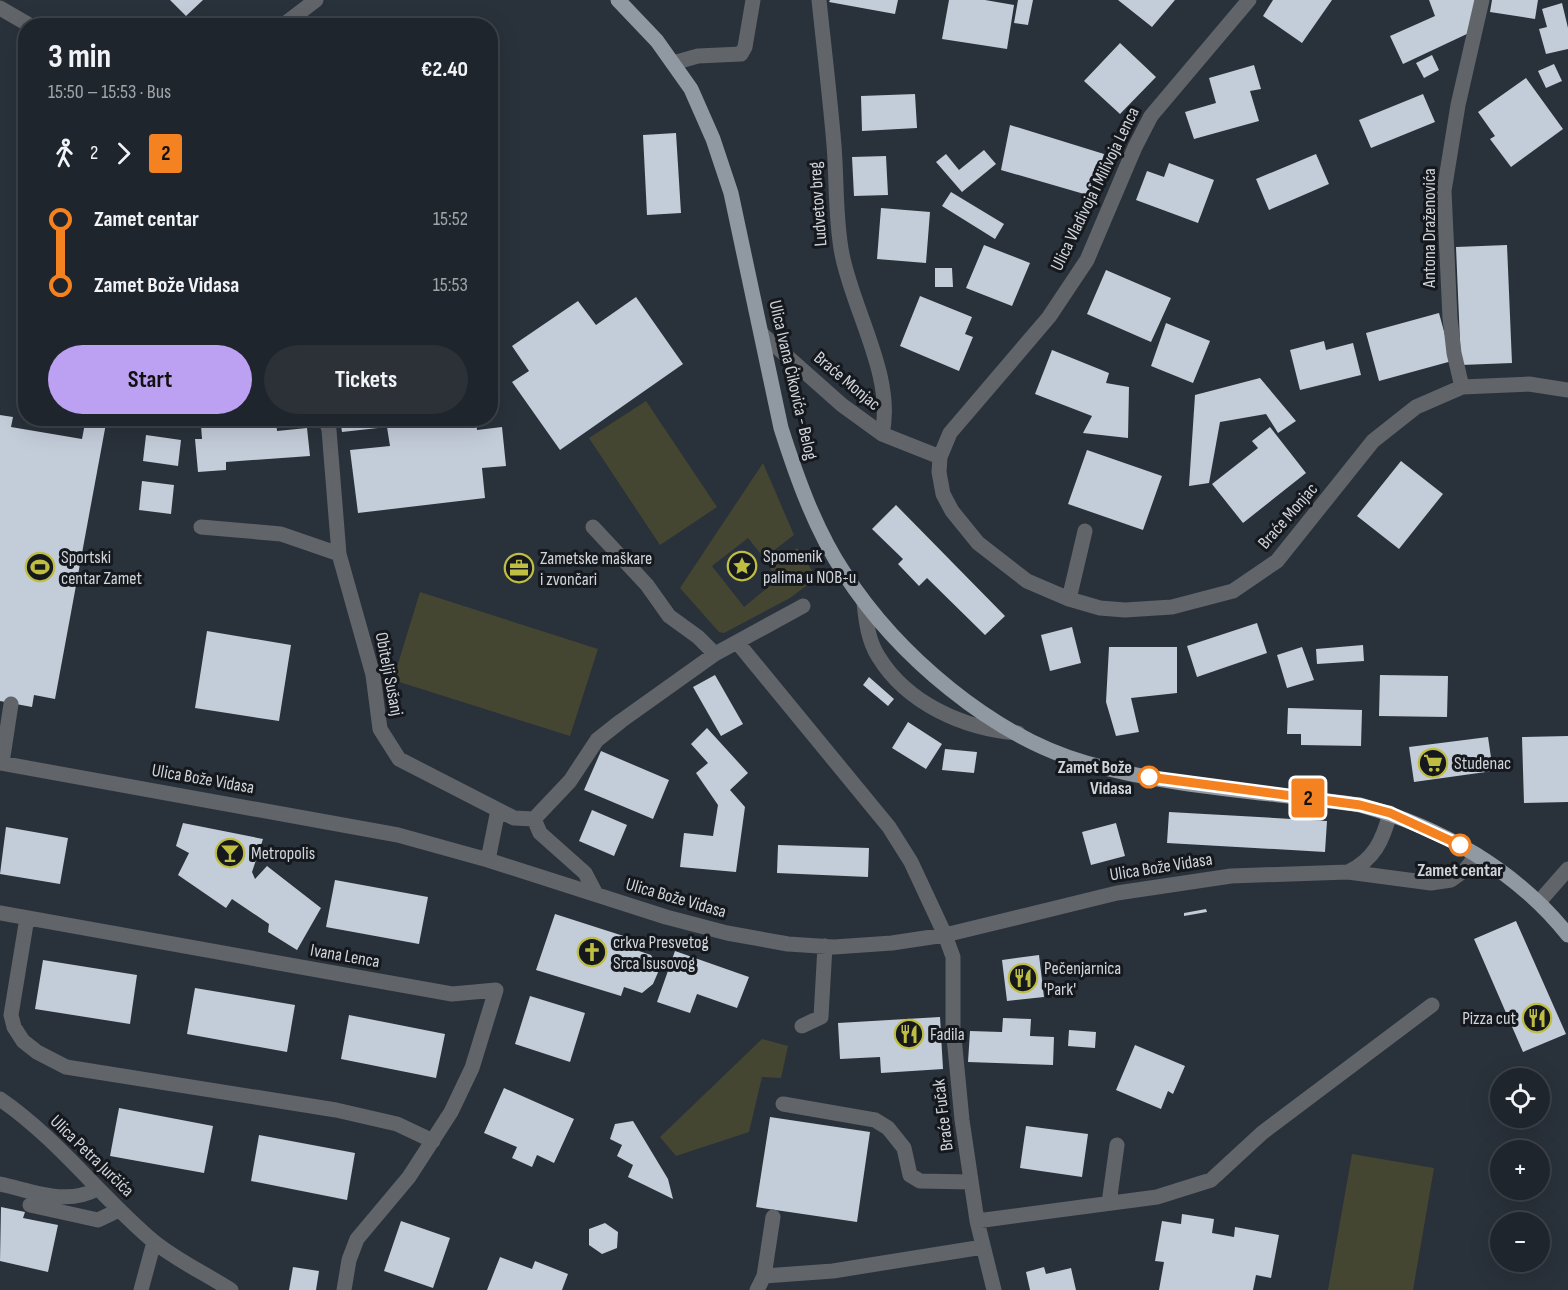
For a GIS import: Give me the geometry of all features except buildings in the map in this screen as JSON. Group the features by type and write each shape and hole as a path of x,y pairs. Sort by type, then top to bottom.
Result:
{"main road":[{"name":"Ulica Ivana Ćikovića - Belog","path":"618,0 657,41 690,88 724,172 762,334 781,428 802,489 825,541 864,603 891,634 954,692 1018,733 1084,762 1130,774 1360,805 1390,813 1477,855 1539,902 1568,934"}],"street":[{"path":"292,18 316,0"},
{"path":"673,63 698,56 741,54 745,47 753,0"},
{"name":"Ludvetov breg","path":"819,0 834,147 837,221 842,255 881,381 885,409 882,434"},
{"name":"Ulica Vladivoja i Milivoja Lenca","path":"940,457 950,433 1049,317 1087,260 1135,147 1151,116 1249,0"},
{"name":"Antona Draženovića","path":"1462,387 1454,353 1450,318 1444,191 1458,105 1482,0"},
{"path":"0,8 18,18"},
{"name":"Braće Monjac","path":"762,334 842,405 882,434 940,457 940,483 943,494 952,512 978,543 1027,580 1070,599 1100,608 1125,610 1172,607 1233,591 1277,561 1373,441 1416,407 1462,387 1529,384 1568,390"},
{"name":"Obitelji Sušanj","path":"328,426 339,554 373,675 380,729 389,748 399,759 514,818 534,819"},
{"path":"201,527 281,534 339,554"},
{"path":"593,527 647,585 669,616 698,637 715,654"},
{"path":"1070,599 1085,531"},
{"path":"864,603 868,632 878,656 902,685 928,705 953,718 989,731 1018,733"},
{"path":"596,894 585,873 540,833 534,819 570,781 597,740 665,688 715,654 803,606"},
{"name":"Braće Fučak","path":"737,642 889,827 911,862 945,935 953,957 953,1027 971,1182 977,1221 994,1290"},
{"path":"1,763 11,704"},
{"name":"Ulica Bože Vidasa","path":"1,763 360,827 488,860 727,933 788,944 825,946 892,943 945,935 1117,893 1232,876 1348,872 1431,883 1451,880 1465,870 1477,855"},
{"path":"488,860 498,810"},
{"path":"1348,872 1363,865 1374,853 1390,813"},
{"path":"1539,902 1568,869"},
{"name":"Ivana Lenca","path":"0,913 452,994 496,990 472,1068 451,1112 382,1212 357,1239 349,1260 344,1290"},
{"path":"27,918 11,1015 14,1027 23,1041 37,1053 66,1067 112,1076 296,1103 374,1118 398,1124 433,1141"},
{"path":"802,1026 821,1017 825,946"},
{"path":"977,1221 1157,1197 1211,1180 1262,1133 1432,1005"},
{"name":"Ulica Petra Jurčića","path":"0,1099 56,1146 97,1189 154,1242 231,1290"},
{"path":"783,1104 875,1120 888,1128 904,1148 910,1175 920,1181 971,1182"},
{"path":"1109,1203 1117,1145"},
{"path":"0,1184 59,1197 81,1197 97,1189"},
{"path":"30,1205 98,1220 119,1210"},
{"path":"756,1290 764,1276 773,1216"},
{"path":"141,1290 154,1242"},
{"path":"764,1276 833,1271 983,1247"}],"green space":[{"path":"646,401 717,507 660,545 589,438"},
{"path":"763,463 794,535 764,558 748,538 712,566 744,607 778,579 770,569 797,548 815,575 814,580 790,598 724,633 719,632 680,588"},
{"path":"420,592 598,649 570,736 393,680"},
{"path":"762,1039 788,1046 781,1078 762,1077 749,1132 676,1156 660,1137"},
{"path":"1352,1154 1434,1168 1413,1290 1328,1290"}],"bus line":[{"name":"2","path":"1149,777 1360,805 1390,813 1460,845"}],"place":[{"name":"Spomenik palima u NOB-u","path":"742,566"},
{"name":"Sportski centar Zamet","path":"40,567"},
{"name":"Zametske maškare i zvončari","path":"519,568"},
{"name":"Studenac","path":"1433,763"},
{"name":"Zamet Bože Vidasa","path":"1149,777"},
{"name":"Zamet centar","path":"1460,845"},
{"name":"Metropolis","path":"230,853"},
{"name":"crkva Presvetog Srca Isusovog","path":"592,952"},
{"name":"Pečenjarnica 'Park'","path":"1023,978"},
{"name":"Pizza cut","path":"1537,1018"},
{"name":"Fadila","path":"909,1034"}]}
